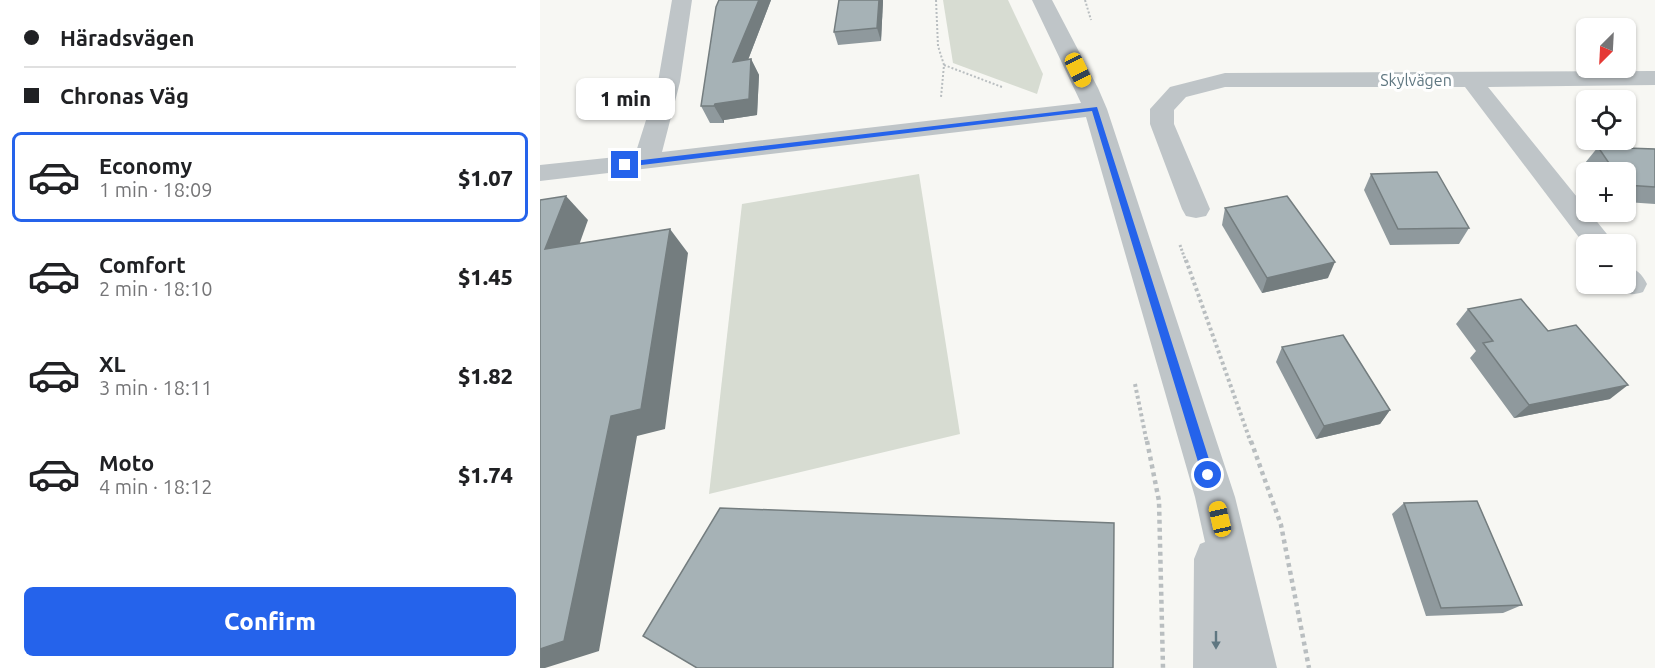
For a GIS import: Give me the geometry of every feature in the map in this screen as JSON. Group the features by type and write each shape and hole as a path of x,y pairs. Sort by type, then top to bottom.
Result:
{"street":[{"path":"646,162 669,82 682,0"},
{"path":"1042,0 1088,88 1081,110 1215,498 1254,668"},
{"name":"Skylvägen","path":"1196,209 1162,124 1161,109 1178,92 1225,80 1655,78"},
{"path":"1471,80 1592,234"},
{"path":"540,173 1081,110"},
{"path":"1215,498 1216,668"}],"path":[{"path":"936,0 938,46 944,65 1081,110"},
{"path":"1133,375 1159,501 1163,668"}],"shaded area":[{"path":"943,0 1008,0 1043,74 1037,94 953,63"},
{"path":"919,174 960,434 709,494 742,204"}],"building":[{"path":"719,0 759,0 733,62 751,59 749,99 714,106 701,106 716,7"},
{"path":"839,0 879,0 877,28 834,32"},
{"path":"1655,149 1655,187 1636,186 1636,162 1608,162 1600,150"},
{"path":"1437,172 1469,228 1398,229 1371,174"},
{"path":"566,196 545,249 670,229 641,409 611,416 564,641 540,649 540,200"},
{"path":"1287,196 1335,262 1267,278 1225,208"},
{"path":"1521,299 1548,331 1576,325 1628,385 1529,405 1483,343 1493,341 1468,309"},
{"path":"1343,335 1390,410 1324,426 1282,347"},
{"path":"1477,501 1522,605 1441,608 1404,503"},
{"path":"720,508 1114,523 1113,668 697,668 643,636"}],"route":[{"path":"625,165 937,126 1095,109 1208,475"}]}
